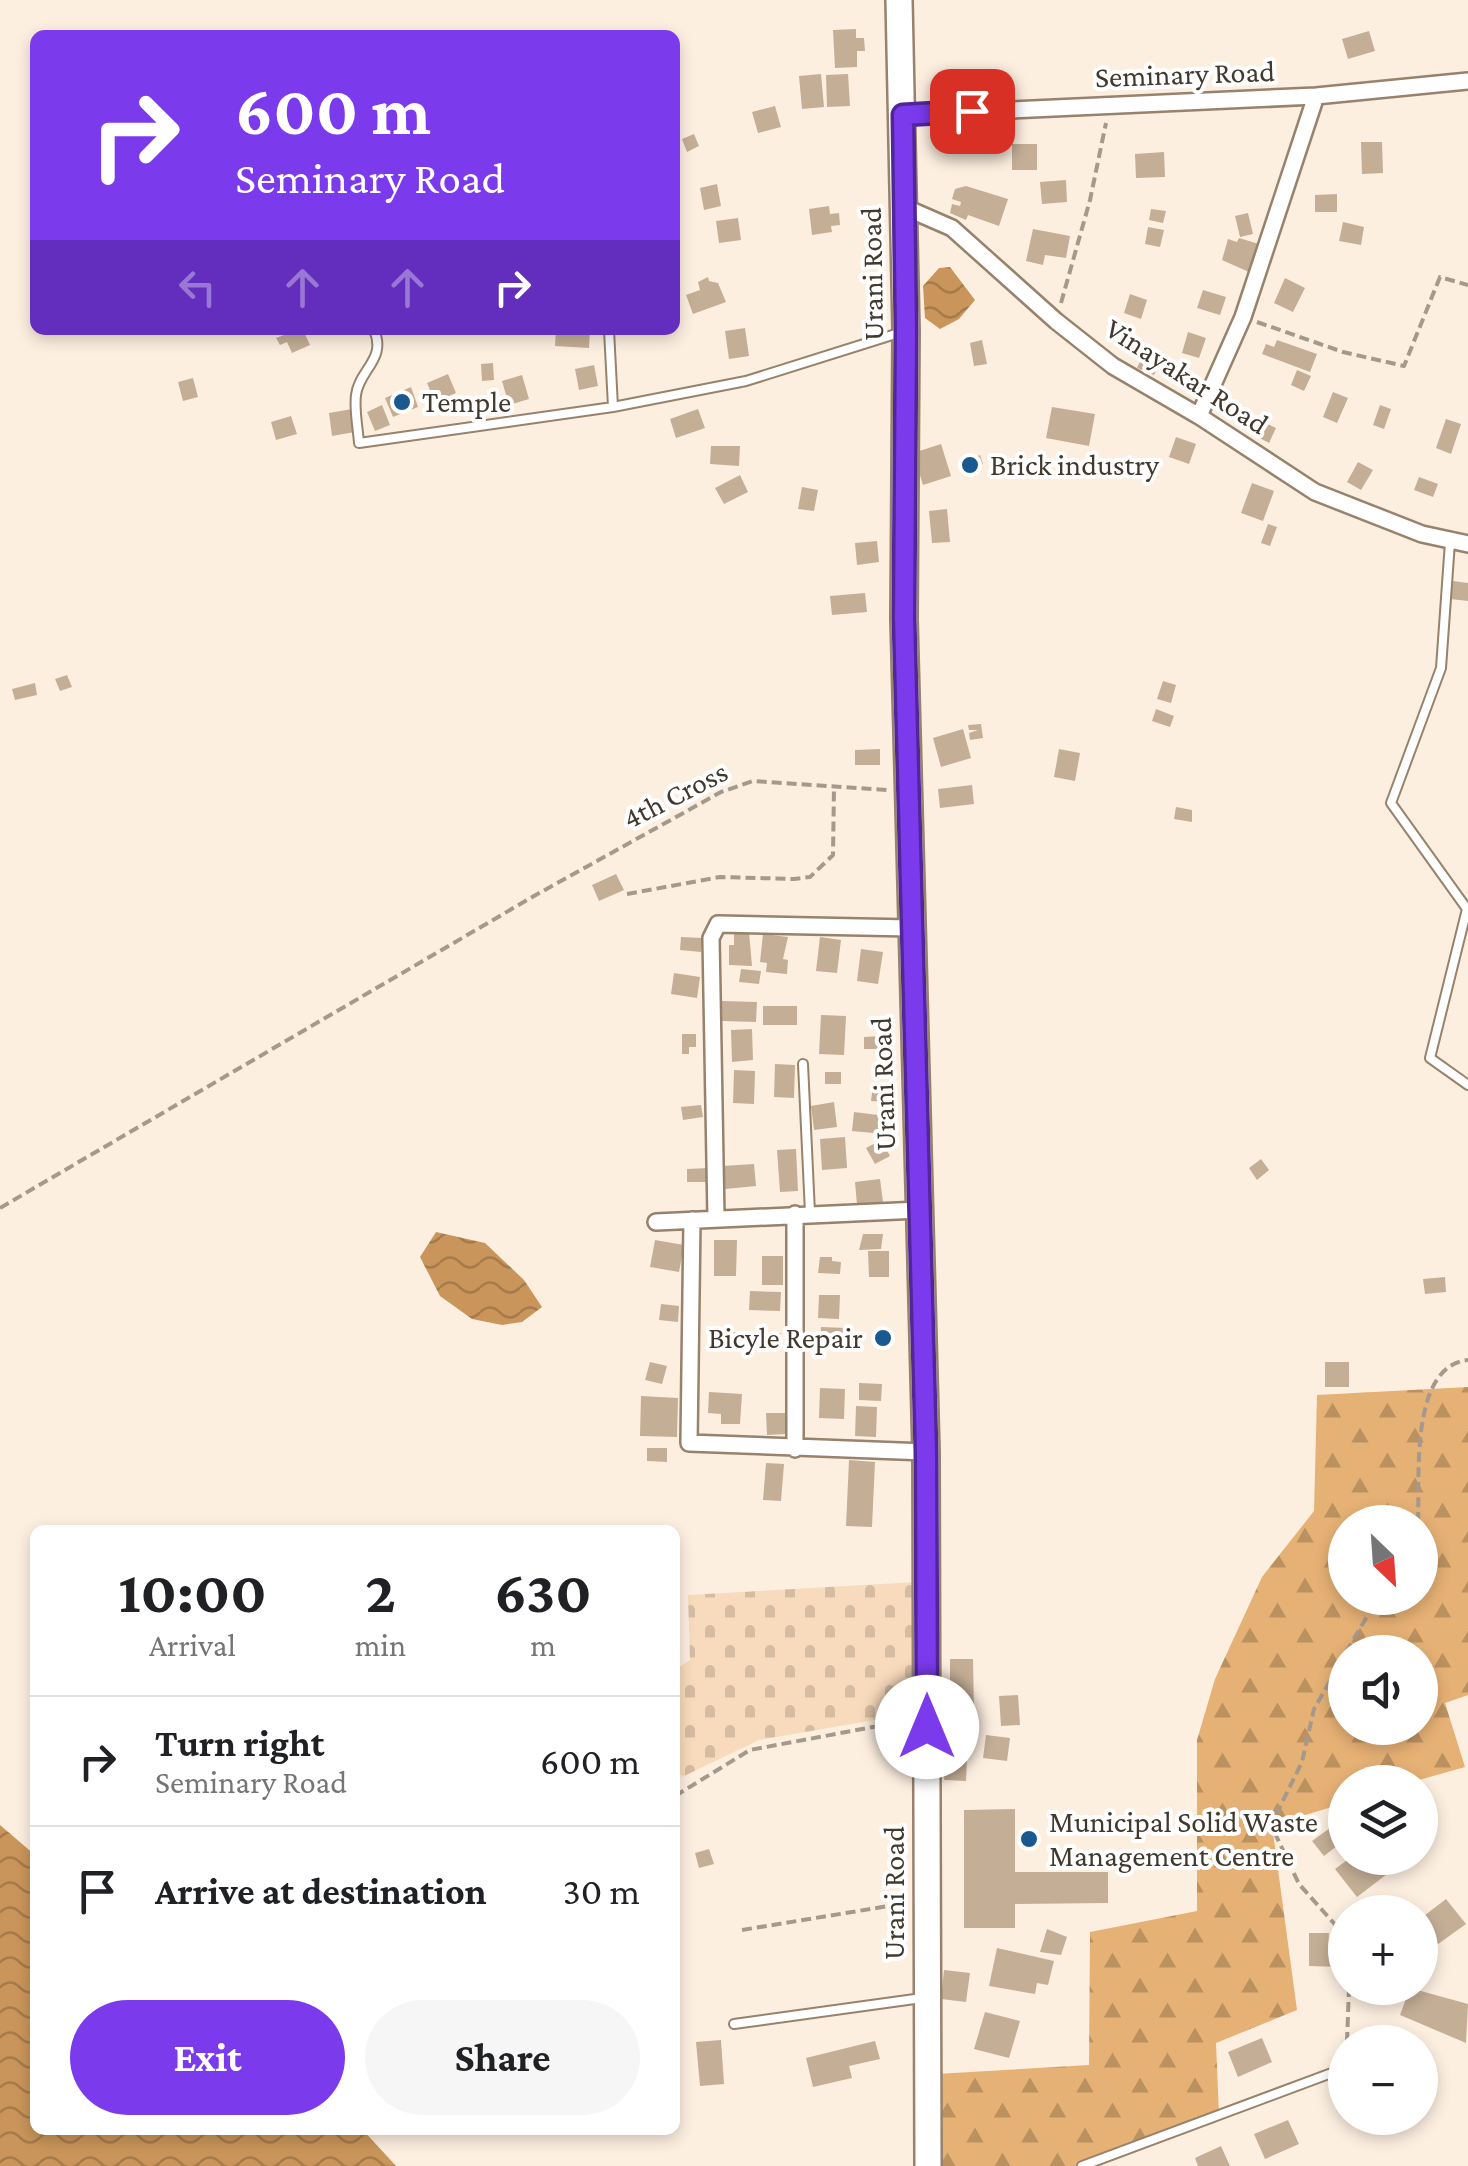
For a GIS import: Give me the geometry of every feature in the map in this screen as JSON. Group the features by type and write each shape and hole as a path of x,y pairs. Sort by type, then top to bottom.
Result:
{"main road":[{"name":"Urani Road","path":"899,0 906,331 904,618 926,1452 928,2166"}],"street":[{"name":"Seminary Road","path":"903,115 1316,96 1468,81"},
{"path":"1199,416 1243,317 1316,96"},
{"name":"Vinayakar Road","path":"904,207 952,228 1113,366 1199,416 1314,492 1422,534 1468,544"},
{"path":"716,1218 711,938 718,924 910,928"},
{"path":"656,1222 919,1210"},
{"path":"796,1449 802,1213"},
{"path":"692,1220 689,1443 926,1452"}],"lane":[{"path":"376,335 379,341 375,362 356,392 358,443 614,407 746,380 906,331"},
{"path":"609,335 614,407"},
{"path":"1450,540 1441,668 1391,802 1467,909 1430,1058 1468,1086"},
{"path":"802,1213 803,1064"},
{"path":"734,2024 927,1997"},
{"path":"1082,2166 1328,2074"}],"path":[{"path":"1056,321 1090,200 1110,103"},
{"path":"1243,317 1344,352 1404,366 1440,278 1468,285"},
{"name":"4th Cross","path":"0,1208 534,896 721,792 753,781 909,792"},
{"path":"627,894 720,877 794,880 810,876 833,855 834,787"},
{"path":"1419,1505 1422,1412 1436,1377 1458,1361 1468,1360"},
{"path":"1328,1685 1314,1709 1302,1762 1272,1825 1298,1884 1328,1917"},
{"path":"680,1793 750,1750 873,1727 927,1727"},
{"path":"742,1930 926,1900"}],"green space":[{"path":"1468,1387 1468,1695 1445,1703 1465,1767 1438,1775 1438,1765 1328,1765 1328,1808 1272,1825 1297,2010 1216,2043 1219,2115 1082,2166 940,2166 936,2074 1089,2065 1090,1932 1197,1911 1197,1740 1215,1679 1262,1577 1314,1511 1317,1395"},
{"path":"916,1582 915,1713 759,1740 682,1777 680,1667 690,1660 688,1595"}],"water":[{"path":"950,267 975,300 959,319 940,329 925,318 923,286 939,268"},
{"path":"436,1232 485,1243 524,1280 542,1307 522,1322 502,1325 472,1319 440,1296 420,1257"},
{"path":"0,1825 30,1851 30,2135 368,2135 396,2166 0,2166"}],"building":[{"path":"856,29 856,38 864,38 865,51 857,51 857,67 835,68 833,30"},
{"path":"1369,31 1375,51 1348,59 1342,39"},
{"path":"821,74 824,107 802,109 799,76"},
{"path":"848,74 850,106 827,107 826,75"},
{"path":"775,106 781,127 758,133 752,112"},
{"path":"694,134 699,146 687,152 682,139"},
{"path":"1361,142 1382,142 1383,173 1362,174"},
{"path":"1012,144 1037,144 1037,170 1012,170"},
{"path":"1164,152 1165,177 1136,178 1135,154"},
{"path":"1066,180 1067,202 1042,204 1040,182"},
{"path":"717,184 721,206 704,210 700,188"},
{"path":"966,186 1008,199 999,226 950,213 952,204 960,206 961,202 952,199 955,189"},
{"path":"1337,194 1337,212 1315,212 1315,195"},
{"path":"829,206 830,214 839,213 840,225 831,226 832,232 812,235 809,209"},
{"path":"1151,209 1166,211 1163,223 1149,220"},
{"path":"1248,213 1253,234 1240,237 1235,216"},
{"path":"738,218 741,240 719,243 716,221"},
{"path":"1343,222 1364,227 1361,245 1339,241"},
{"path":"1148,227 1164,230 1160,247 1145,244"},
{"path":"1033,229 1070,236 1066,258 1045,255 1043,265 1026,261"},
{"path":"1239,238 1259,244 1249,272 1222,260 1228,239 1237,242"},
{"path":"708,277 718,283 726,302 693,314 686,295 700,290 698,282"},
{"path":"1285,278 1305,288 1293,312 1274,303"},
{"path":"1203,290 1226,297 1220,315 1197,308"},
{"path":"1130,294 1147,300 1141,319 1124,313"},
{"path":"745,328 749,356 729,359 725,331"},
{"path":"1188,332 1206,338 1199,358 1182,353"},
{"path":"305,335 310,345 292,353 287,342 280,345 276,338"},
{"path":"556,335 590,335 589,348 555,346"},
{"path":"982,340 987,364 974,366 970,343"},
{"path":"1277,340 1317,354 1310,372 1262,354 1266,344 1274,347"},
{"path":"1147,346 1164,353 1154,375 1137,368"},
{"path":"493,363 494,380 482,381 481,364"},
{"path":"594,365 598,386 579,390 575,369"},
{"path":"1297,370 1311,376 1304,391 1291,385"},
{"path":"448,374 456,393 435,402 427,383"},
{"path":"522,375 529,399 509,405 502,381"},
{"path":"193,378 198,397 183,401 178,382"},
{"name":"Temple","path":"411,387 418,407 393,417 385,398"},
{"path":"1333,392 1348,398 1337,423 1323,417"},
{"path":"382,405 390,425 375,431 367,412"},
{"path":"1380,405 1391,409 1384,429 1373,425"},
{"path":"1052,407 1095,414 1089,446 1046,438"},
{"path":"352,409 355,432 332,436 329,413"},
{"path":"698,409 705,428 676,438 670,419"},
{"path":"291,416 297,434 276,440 271,422"},
{"path":"1446,419 1461,424 1451,454 1436,448"},
{"path":"1259,420 1276,428 1269,443 1252,434"},
{"path":"1176,437 1196,444 1189,464 1169,457"},
{"path":"941,444 951,476 923,485 913,453"},
{"path":"711,446 740,446 739,466 710,464"},
{"name":"Brick industry","path":"980,455 983,464 978,465 979,470 964,475 960,463"},
{"path":"1358,462 1373,470 1361,490 1347,482"},
{"path":"740,475 748,492 724,504 715,488"},
{"path":"1419,477 1438,484 1433,497 1414,490"},
{"path":"1252,483 1274,491 1263,521 1241,513"},
{"path":"802,487 818,490 814,511 798,509"},
{"path":"947,509 950,542 932,543 929,511"},
{"path":"1268,524 1277,527 1270,546 1261,543"},
{"path":"877,541 879,562 857,565 855,543"},
{"path":"1453,581 1468,583 1468,601 1450,599"},
{"path":"865,593 867,612 832,615 830,596"},
{"path":"67,675 72,687 60,691 55,679"},
{"path":"1163,681 1176,685 1171,703 1157,699"},
{"path":"35,683 37,695 15,700 12,689"},
{"path":"1156,709 1174,716 1170,727 1152,721"},
{"path":"981,724 983,738 970,740 969,733 978,730 969,730 968,725"},
{"path":"963,729 971,758 941,767 933,738"},
{"path":"880,749 880,765 855,765 855,750"},
{"path":"1059,749 1080,753 1075,781 1054,777"},
{"path":"972,785 974,804 940,808 938,789"},
{"path":"1176,807 1192,810 1192,822 1174,819"},
{"path":"616,874 624,890 599,901 592,885"},
{"path":"734,932 749,932 752,966 729,965"},
{"path":"763,934 788,937 783,959 788,960 787,974 766,972 767,963 760,962"},
{"path":"681,937 702,938 701,952 680,950"},
{"path":"820,937 841,940 837,973 816,971"},
{"path":"861,949 883,952 878,984 857,981"},
{"path":"741,969 761,971 759,984 739,982"},
{"path":"674,973 700,977 697,998 671,994"},
{"path":"722,1001 757,1002 756,1022 722,1021"},
{"path":"763,1006 797,1006 797,1025 763,1025"},
{"path":"821,1015 846,1016 844,1055 819,1054"},
{"path":"752,1029 753,1060 732,1062 731,1030"},
{"path":"682,1034 696,1034 696,1047 689,1047 689,1054 682,1054"},
{"path":"881,1036 881,1049 864,1049 864,1037"},
{"path":"775,1064 795,1065 794,1098 774,1097"},
{"path":"734,1070 755,1071 754,1104 733,1103"},
{"path":"825,1072 841,1072 841,1084 825,1084"},
{"path":"873,1086 889,1087 888,1102 871,1101"},
{"path":"834,1102 837,1127 814,1130 811,1106"},
{"path":"701,1105 703,1117 683,1120 681,1107"},
{"path":"854,1112 886,1116 884,1134 852,1131"},
{"path":"845,1137 847,1168 822,1170 820,1139"},
{"path":"881,1140 890,1156 875,1164 866,1148"},
{"path":"796,1149 798,1191 780,1192 777,1150"},
{"path":"1261,1159 1269,1170 1257,1180 1249,1168"},
{"path":"754,1164 756,1186 725,1189 723,1166"},
{"path":"708,1168 708,1182 687,1182 687,1169"},
{"path":"880,1179 883,1202 857,1205 855,1182"},
{"path":"863,1234 883,1234 881,1249 859,1250"},
{"path":"655,1240 684,1245 679,1272 650,1267"},
{"path":"714,1240 737,1240 736,1276 714,1276"},
{"path":"868,1251 889,1251 889,1277 869,1277"},
{"path":"762,1256 783,1256 783,1285 762,1285"},
{"path":"820,1257 841,1262 840,1274 818,1273"},
{"path":"1445,1277 1446,1292 1425,1294 1423,1279"},
{"path":"750,1291 781,1292 780,1311 749,1310"},
{"path":"819,1295 840,1295 839,1319 818,1318"},
{"path":"661,1304 679,1306 678,1322 659,1320"},
{"path":"821,1327 847,1328 846,1349 820,1348"},
{"name":"Bicyle Repair","path":"876,1331 890,1332 889,1344 876,1344"},
{"path":"717,1332 740,1332 740,1347 717,1347"},
{"path":"781,1333 781,1349 754,1351 753,1334"},
{"path":"650,1362 667,1366 662,1384 645,1380"},
{"path":"1325,1362 1349,1362 1349,1387 1325,1387"},
{"path":"859,1383 882,1384 881,1401 859,1400"},
{"path":"820,1388 845,1389 844,1419 819,1418"},
{"path":"709,1392 742,1394 740,1424 721,1424 721,1414 708,1413"},
{"path":"641,1396 678,1398 677,1437 640,1436"},
{"path":"856,1406 877,1407 876,1437 855,1436"},
{"path":"766,1413 786,1413 787,1434 767,1435"},
{"path":"647,1448 667,1448 667,1462 647,1461"},
{"path":"849,1460 875,1462 872,1527 846,1526"},
{"path":"766,1463 784,1464 781,1501 763,1500"},
{"path":"950,1659 973,1659 974,1712 950,1712"},
{"path":"1018,1695 1020,1725 1001,1726 999,1696"},
{"path":"986,1735 1010,1738 1007,1761 983,1758"},
{"path":"946,1757 967,1758 966,1781 944,1780"},
{"path":"1015,1809 1015,1872 1108,1872 1108,1903 1015,1904 1015,1928 964,1928 964,1810"},
{"path":"1328,1829 1328,1853 1324,1856 1312,1841"},
{"path":"709,1849 714,1864 699,1868 695,1853"},
{"path":"1340,1875 1386,1875 1360,1895"},
{"path":"1446,1899 1466,1924 1438,1944 1438,1905"},
{"path":"1047,1929 1067,1937 1061,1955 1040,1952"},
{"path":"1309,1933 1328,1933 1328,1967 1309,1966"},
{"path":"997,1948 1054,1961 1048,1985 1037,1983 1035,1994 989,1986"},
{"path":"944,1970 970,1973 966,2002 941,1999"},
{"path":"1438,1996 1468,2004 1466,2043 1438,2031 1438,2025 1424,2025 1400,2015 1404,2005 1438,2005"},
{"path":"985,2012 1020,2021 1009,2058 974,2049"},
{"path":"1262,2038 1272,2062 1238,2077 1228,2052"},
{"path":"721,2040 724,2084 700,2086 696,2042"},
{"path":"875,2041 880,2059 849,2066 852,2078 813,2087 806,2058"},
{"path":"1288,2120 1299,2144 1265,2159 1254,2134"},
{"path":"1221,2146 1230,2166 1198,2166 1195,2158"}],"place":[{"name":"Temple","path":"402,402"},
{"name":"Brick industry","path":"970,465"},
{"name":"Bicyle Repair","path":"883,1338"},
{"name":"Municipal Solid Waste Management Centre","path":"1029,1839"}],"route":[{"path":"927,1727 926,1452 904,618 903,115 972,111"}]}
